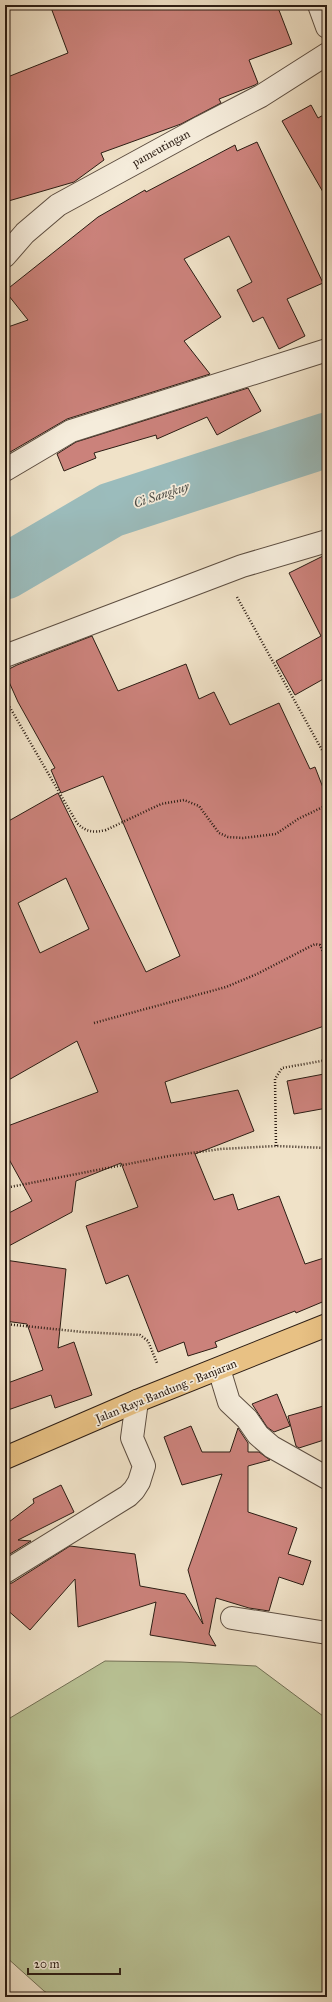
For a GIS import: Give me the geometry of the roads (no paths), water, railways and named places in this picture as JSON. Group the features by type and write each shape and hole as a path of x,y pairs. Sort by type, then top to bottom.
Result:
{"main road":[{"name":"Jalan Raya Bandung - Banjaran","path":"5,1458 137,1401 327,1325"}],"street":[{"path":"320,5 327,27"},
{"name":"pameutingan","path":"5,256 25,233 58,205 261,96 327,54"},
{"path":"5,470 71,431 327,350"},
{"path":"5,656 224,574 327,541"},
{"path":"219,1369 229,1402 247,1419 258,1435 272,1447 327,1478"},
{"path":"5,1572 134,1490 144,1466 132,1438 137,1401"},
{"path":"232,1618 327,1633"}],"waterway":[{"name":"Ci Sangkuy","path":"5,572 111,510 327,440"}]}
